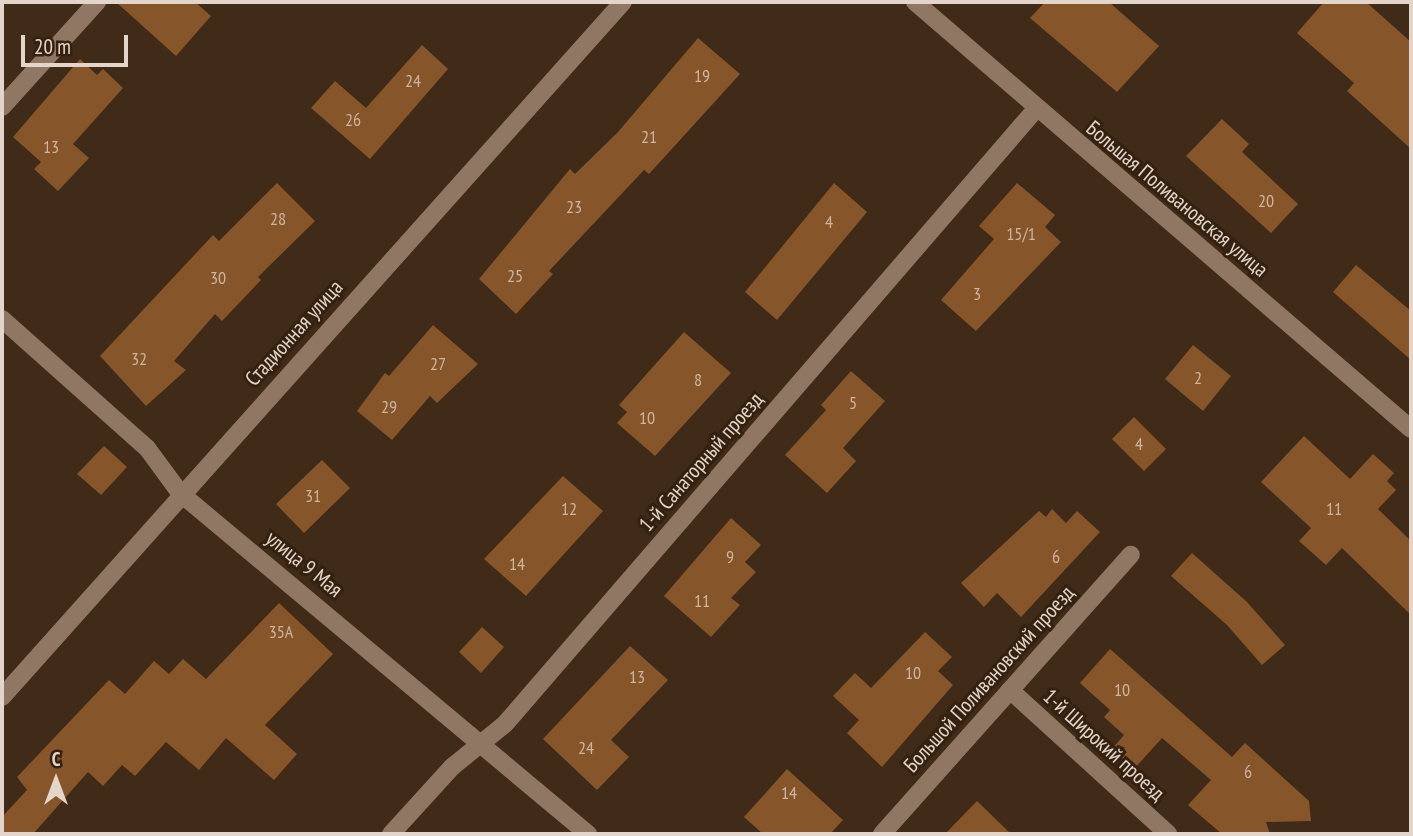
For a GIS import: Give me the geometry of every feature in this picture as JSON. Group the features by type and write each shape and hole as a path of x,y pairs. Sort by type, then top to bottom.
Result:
{"street":[{"path":"2,107 97,2"},
{"name":"Стадионная улица","path":"2,697 180,493 623,2"},
{"name":"Большая Поливановская улица","path":"915,2 1036,109 1411,429"},
{"name":"1-й Санаторный проезд","path":"391,834 452,767 505,724 1036,109"},
{"name":"улица 9 Мая","path":"2,319 147,448 180,493 333,617 480,745 588,834"},
{"name":"Большой Поливановский проезд","path":"882,834 1131,555"},
{"name":"1-й Широкий проезд","path":"1010,690 1168,834"}],"building":[{"path":"116,2 195,2 211,16 176,56"},
{"path":"1045,2 1109,2 1159,46 1117,92 1030,18"},
{"path":"1324,2 1366,2 1411,42 1411,149 1347,91 1354,83 1297,33"},
{"path":"698,38 740,74 649,174 644,170 549,271 553,274 516,314 479,279 570,169 575,174 618,132"},
{"path":"422,45 448,69 370,159 311,108 335,81 366,108"},
{"path":"80,59 97,75 103,69 123,88 73,144 89,158 58,191 34,169 41,162 13,137"},
{"path":"1222,119 1249,144 1242,152 1298,204 1271,233 1186,156"},
{"path":"277,183 315,221 258,277 261,280 222,321 215,314 174,361 186,370 146,406 100,356 213,235 219,241"},
{"path":"834,183 867,212 777,320 745,292"},
{"path":"1017,183 1055,215 1045,227 1061,242 976,331 941,300 994,239 979,226"},
{"path":"1356,265 1411,311 1411,360 1333,292"},
{"path":"433,325 478,364 437,403 430,396 392,440 357,411 385,373 389,376"},
{"path":"684,332 731,373 655,456 617,423 627,412 619,405"},
{"path":"1193,345 1231,376 1203,411 1165,379"},
{"path":"851,371 885,401 843,448 856,461 827,493 785,455 826,410 821,405"},
{"path":"1134,417 1166,449 1144,471 1112,439"},
{"path":"1304,436 1350,479 1373,454 1394,473 1387,481 1396,490 1378,509 1411,541 1411,615 1342,548 1326,565 1299,541 1311,528 1261,482"},
{"path":"104,446 127,467 101,495 77,474"},
{"path":"322,460 350,488 304,533 276,504"},
{"path":"563,476 603,511 526,596 484,559"},
{"path":"1052,509 1066,523 1077,511 1100,532 1021,617 997,593 984,607 961,583 1039,511 1046,517"},
{"path":"731,518 761,545 745,562 756,572 731,598 740,605 711,637 664,596"},
{"path":"1192,553 1247,602 1285,645 1262,665 1227,625 1171,576"},
{"path":"279,603 333,654 265,725 297,754 274,780 226,738 199,770 166,742 135,776 122,765 103,786 88,772 33,834 2,834 2,817 27,790 17,777 109,680 125,694 154,661 169,674 183,659 206,679"},
{"path":"482,627 504,647 481,673 459,652"},
{"path":"925,632 952,657 938,671 953,685 882,767 847,733 859,720 833,696 855,673 871,688"},
{"path":"630,646 668,680 611,740 629,757 597,790 543,739"},
{"path":"1110,649 1232,757 1245,743 1309,801 1311,821 1266,822 1270,834 1222,834 1188,805 1211,780 1162,738 1134,769 1112,749 1124,735 1104,717 1110,710 1080,683"},
{"path":"787,769 843,820 830,834 763,834 744,817"},
{"path":"977,801 1011,834 945,834"}]}
